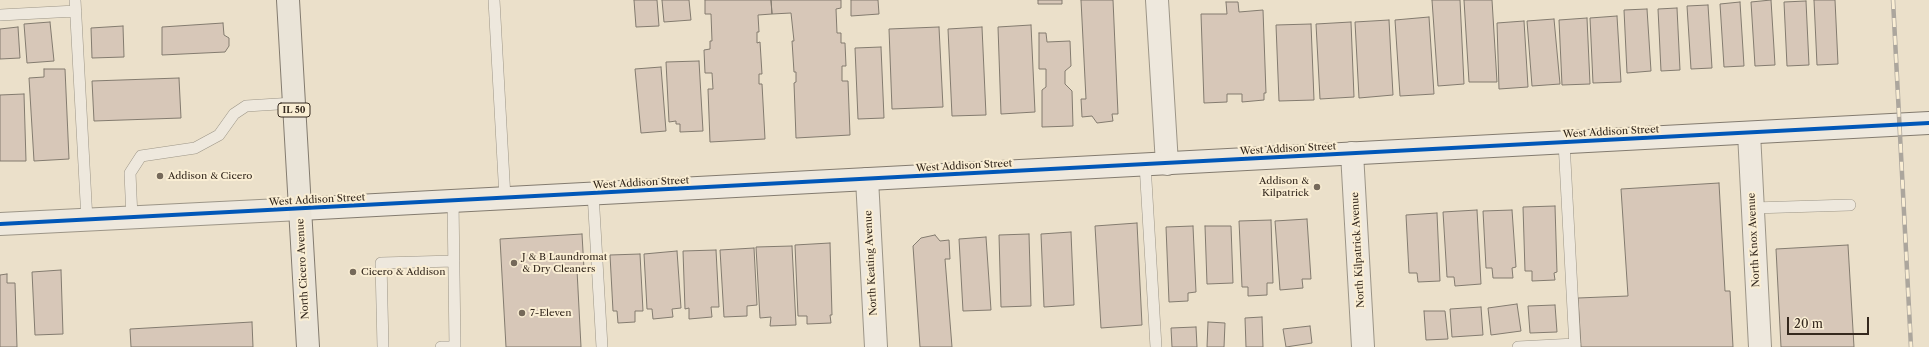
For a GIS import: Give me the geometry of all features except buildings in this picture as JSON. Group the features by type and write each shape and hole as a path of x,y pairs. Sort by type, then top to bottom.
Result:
{"main road":[{"name":"North Cicero Avenue","path":"288,0 308,347"},
{"path":"1156,164 1157,0"},
{"name":"West Addison Street","path":"0,224 1929,123"},
{"name":"North Knox Avenue","path":"1749,133 1760,347"},
{"name":"North Kilpatrick Avenue","path":"1352,154 1363,347"},
{"name":"North Keating Avenue","path":"867,179 876,347"}],"lane":[{"path":"494,0 505,198"},
{"path":"0,15 75,6 87,220"},
{"path":"132,218 130,173 141,156 195,148 219,135 234,114 246,106 294,103"},
{"path":"1518,347 1575,346 1564,142"},
{"path":"1156,164 1156,347"},
{"path":"593,193 602,347"},
{"path":"441,347 455,346 453,200"},
{"path":"1753,208 1850,205"},
{"path":"383,347 380,263 454,261"}],"railway":[{"path":"1893,0 1911,347"}],"cycle path":[{"path":"0,224 1929,123"}],"place":[{"name":"Addison & Cicero","path":"160,176"},
{"name":"Addison & Kilpatrick","path":"1317,187"},
{"name":"J & B Laundromat & Dry Cleaners","path":"514,263"},
{"name":"Cicero & Addison","path":"353,272"},
{"name":"7-Eleven","path":"522,313"}]}
